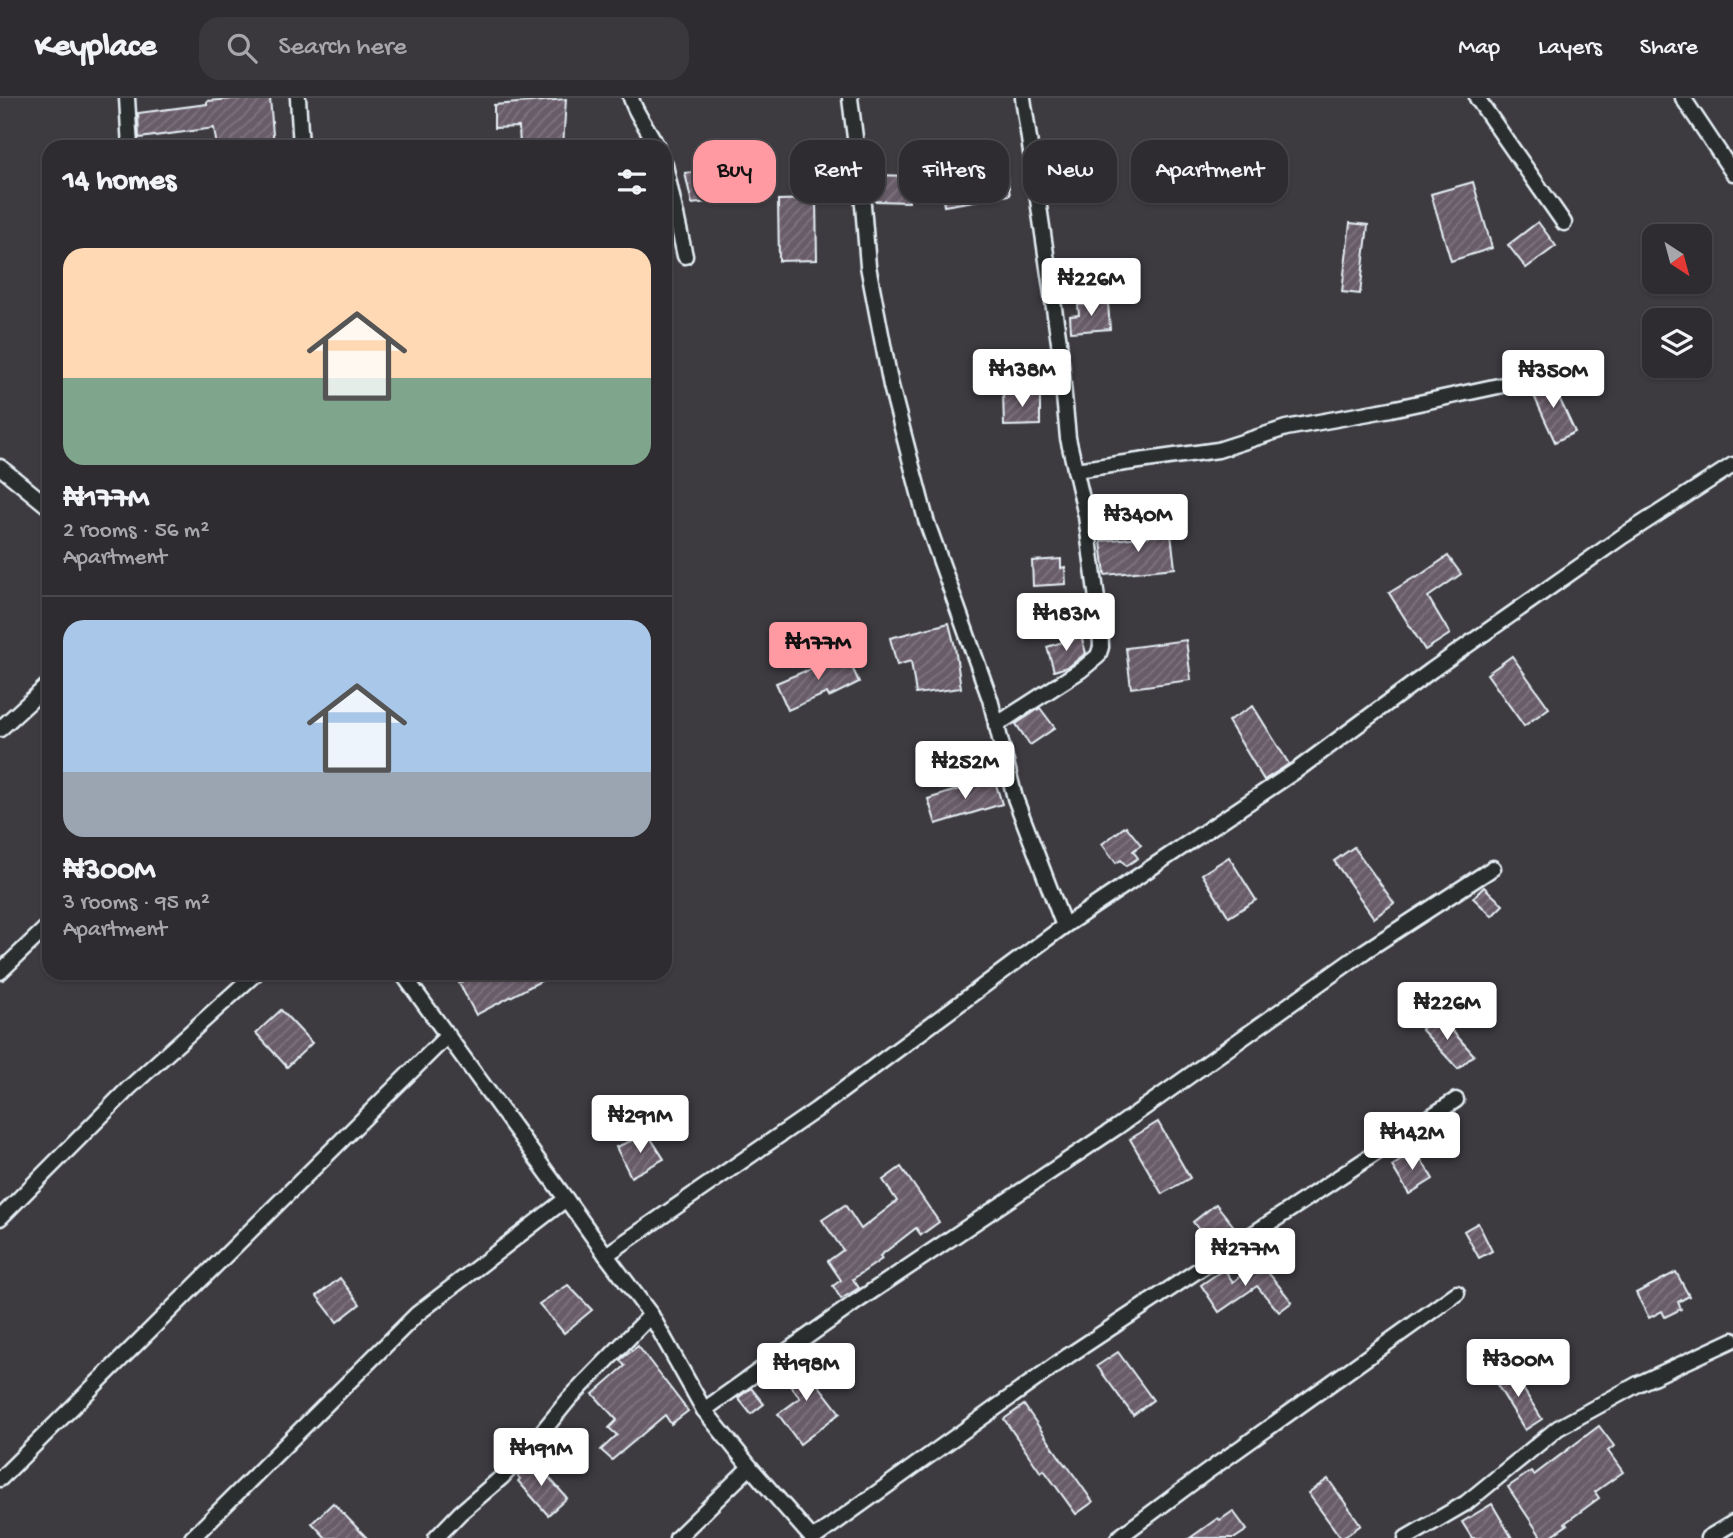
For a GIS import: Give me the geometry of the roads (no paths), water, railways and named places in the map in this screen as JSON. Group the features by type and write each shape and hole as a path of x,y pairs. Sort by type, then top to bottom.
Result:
{"street":[{"path":"127,98 130,140"},
{"path":"298,98 301,140"},
{"path":"631,98 634,108 654,140"},
{"path":"850,98 868,266 891,386 926,520 990,699 1015,798 1063,926"},
{"path":"996,725 1081,670 1098,656 1101,647 1086,516 1068,438 1059,342 1023,98"},
{"path":"1477,98 1564,223"},
{"path":"1683,98 1733,173"},
{"path":"672,197 685,256"},
{"path":"1075,470 1218,450 1286,428 1503,385"},
{"path":"606,1255 816,1110 1063,926 1297,770 1432,670 1623,536 1733,465"},
{"path":"2,472 42,502"},
{"path":"0,729 42,690"},
{"path":"704,1410 856,1302 1117,1127 1365,951 1493,868"},
{"path":"0,972 42,932"},
{"path":"0,1218 129,1088 248,980"},
{"path":"407,980 650,1315 704,1410 813,1538 1068,1356 1456,1100"},
{"path":"0,1479 448,1035"},
{"path":"192,1538 417,1314 566,1199"},
{"path":"1118,1538 1457,1293"},
{"path":"436,1538 502,1477 569,1399 650,1315"},
{"path":"1406,1538 1466,1503 1558,1428 1638,1384 1733,1340"},
{"path":"677,1538 750,1467"},
{"path":"1708,1538 1733,1523"}]}
